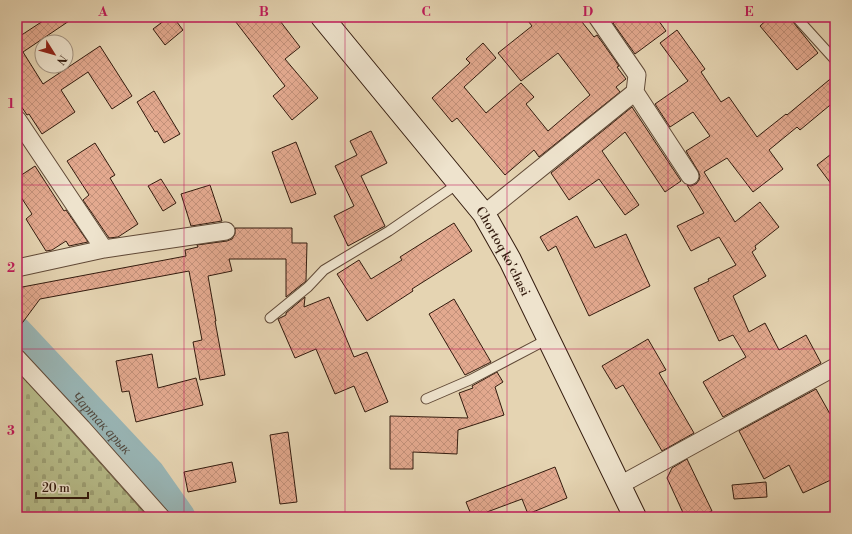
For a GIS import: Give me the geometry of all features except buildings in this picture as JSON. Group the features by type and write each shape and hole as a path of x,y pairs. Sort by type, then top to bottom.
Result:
{"street":[{"name":"Chortoq ko'chasi","path":"322,17 484,214 510,260 635,517"},
{"path":"597,17 637,75 635,92 690,176"},
{"path":"484,214 635,92"},
{"path":"17,119 104,249"},
{"path":"17,268 104,249 226,231"},
{"path":"17,358 161,517"},
{"path":"620,485 835,367"}],"lane":[{"path":"796,17 835,60"},
{"path":"270,318 308,287 324,270 389,231 459,182"},
{"path":"426,399 470,380 548,339"}],"green space":[{"path":"17,372 20,373 148,517 17,517"}],"waterway":[{"name":"Чартак арык","path":"17,332 149,473 180,517"}]}
